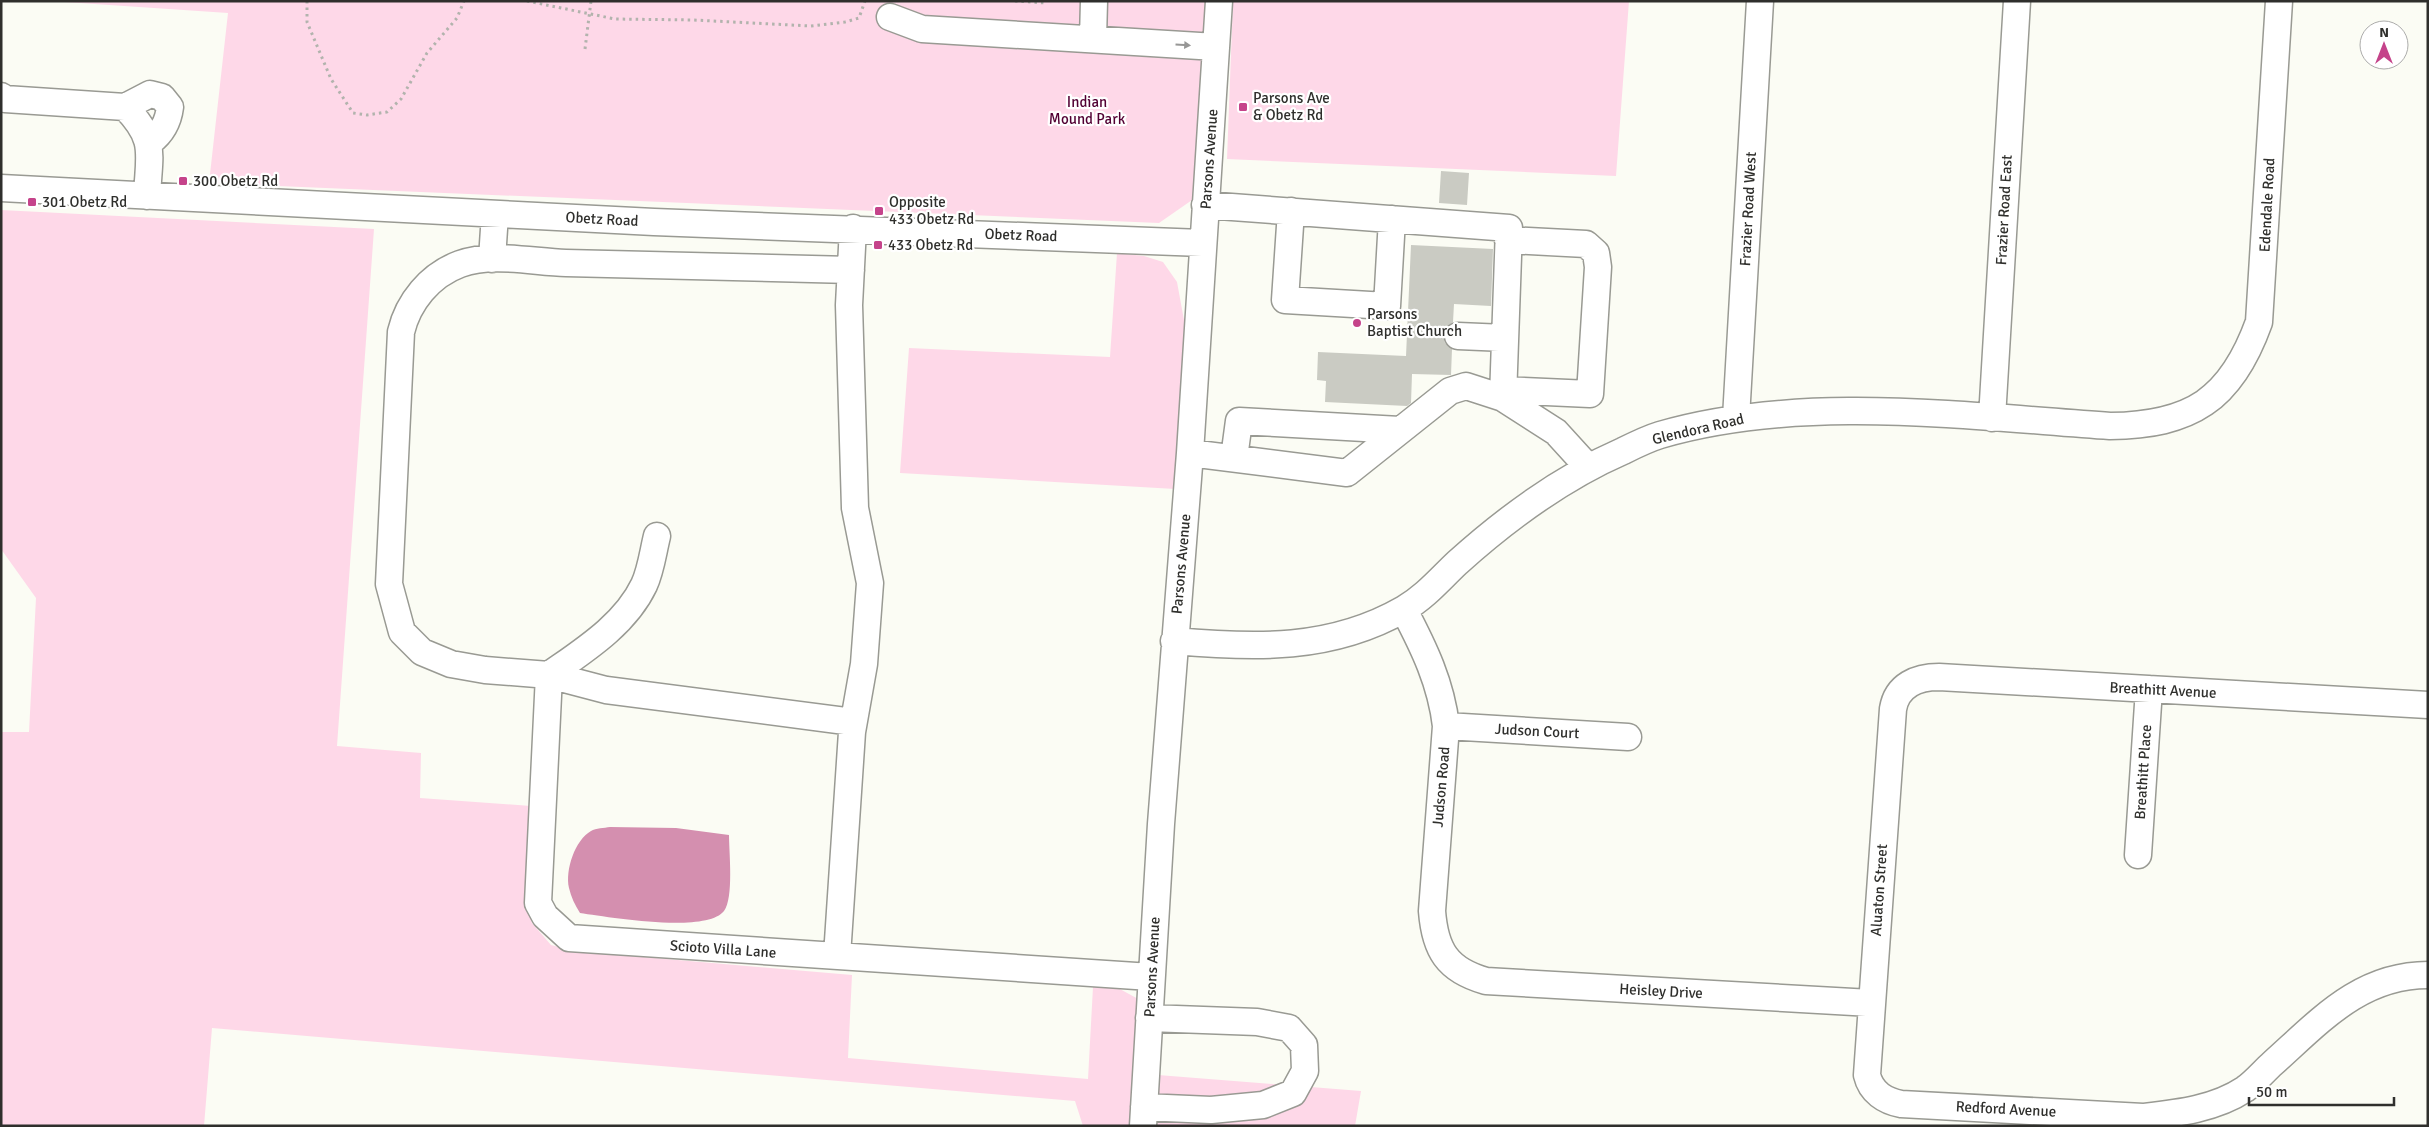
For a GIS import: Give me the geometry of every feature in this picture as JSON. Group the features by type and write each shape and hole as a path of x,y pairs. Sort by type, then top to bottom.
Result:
{"street":[{"path":"1093,39 1094,1"},
{"name":"Parsons Avenue","path":"1143,1116 1174,641 1190,453 1218,1"},
{"name":"Frazier Road West","path":"1736,418 1760,1"},
{"name":"Frazier Road East","path":"1992,418 2016,1"},
{"name":"Edendale Road","path":"2215,395 2236,373 2249,351 2259,322 2279,1"},
{"path":"890,17 922,29 1216,47"},
{"path":"1,96 5,99 125,107 140,124 150,142 147,196"},
{"name":"Obetz Road","path":"1,188 654,222 853,228 1202,243"},
{"path":"1205,205 1509,228 1503,394"},
{"path":"1291,212 1285,300 1387,306 1392,219"},
{"path":"492,258 495,214"},
{"path":"838,956 853,722 864,664 870,583 855,508 849,305 853,228"},
{"path":"1190,453 1347,473 1450,391 1466,386 1503,394 1590,394 1598,267 1596,253 1586,244 1508,240"},
{"path":"851,270 559,262 492,258 460,264 433,280 415,297 404,318 401,332 389,584 402,632 422,652 460,666 549,675 606,690 853,722"},
{"path":"1458,336 1505,338"},
{"path":"1503,394 1556,432 1588,466"},
{"name":"Glendora Road","path":"1174,641 1238,647 1287,646 1340,635 1404,610 1424,597 1457,563 1533,501 1588,466 1658,435 1736,418 1804,411 1877,412 2138,426 2166,421 2192,410 2215,395"},
{"path":"1234,458 1239,421 1400,430"},
{"path":"549,675 590,646 630,607 644,585 657,536"},
{"name":"Judson Road","path":"1404,610 1434,669 1444,702 1446,726 1432,911 1434,932 1441,952 1454,967"},
{"name":"Scioto Villa Lane","path":"549,675 538,903 551,923 569,938 1151,977"},
{"name":"Breathitt Avenue","path":"1902,689 1919,678 1929,677 2428,705"},
{"name":"Aluaton Street","path":"1875,1091 1868,1081 1866,1069 1870,1003 1893,709 1894,701 1902,689"},
{"name":"Breathitt Place","path":"2138,855 2149,689"},
{"name":"Judson Court","path":"1446,726 1628,736"},
{"name":"Heisley Drive","path":"1454,967 1468,976 1486,981 1870,1003"},
{"name":"Redford Avenue","path":"1875,1091 1887,1100 1901,1104 2143,1116 2196,1109 2246,1088 2335,1007 2354,995 2394,979 2428,975"},
{"path":"1143,1116 1263,1105 1293,1093 1305,1071 1304,1045 1289,1028 1257,1022 1149,1018"}],"path":[{"path":"308,1 307,22 331,78 353,113 367,115 387,112 401,98 427,53 457,18 464,1"},
{"path":"527,1 615,19 694,20 811,26 846,22 859,18 865,1"},
{"path":"584,49 592,1"},
{"path":"1015,1 1046,3 1046,1"}],"green space":[{"name":"Indian Mound Park","path":"50,1 1205,1 1195,198 1159,223 209,183 228,13"},
{"path":"1233,1 1629,1 1616,176 1227,159"},
{"path":"1,210 374,229 337,746 421,753 420,798 531,806 526,902 532,923 551,945 574,951 852,975 848,1058 1088,1079 1093,987 1118,988 1140,1000 1133,1126 1083,1126 1075,1101 212,1028 204,1126 1,1126 1,732 29,732 36,598 1,549"},
{"path":"1117,253 1144,256 1163,262 1177,282 1186,331 1175,489 900,473 909,348 1110,357"},
{"path":"1158,1075 1361,1091 1355,1126 1154,1126"}],"shaded area":[{"path":"610,827 676,828 729,835 730,886 727,905 724,911 714,918 698,922 678,923 633,920 580,913 573,901 568,881 572,856 585,835 595,829"}],"building":[{"path":"1441,171 1469,173 1467,205 1439,203"},
{"path":"1411,245 1493,249 1491,306 1454,304 1453,322 1446,328 1443,335 1445,343 1452,349 1451,375 1412,374 1411,403 1407,406 1325,402 1326,381 1317,380 1318,352 1406,356"}],"place":[{"name":"Parsons Ave & Obetz Rd","path":"1243,107"},
{"name":"300 Obetz Rd","path":"183,181"},
{"name":"301 Obetz Rd","path":"32,202"},
{"name":"Opposite 433 Obetz Rd","path":"879,211"},
{"name":"433 Obetz Rd","path":"878,245"},
{"name":"Parsons Baptist Church","path":"1357,323"}]}
